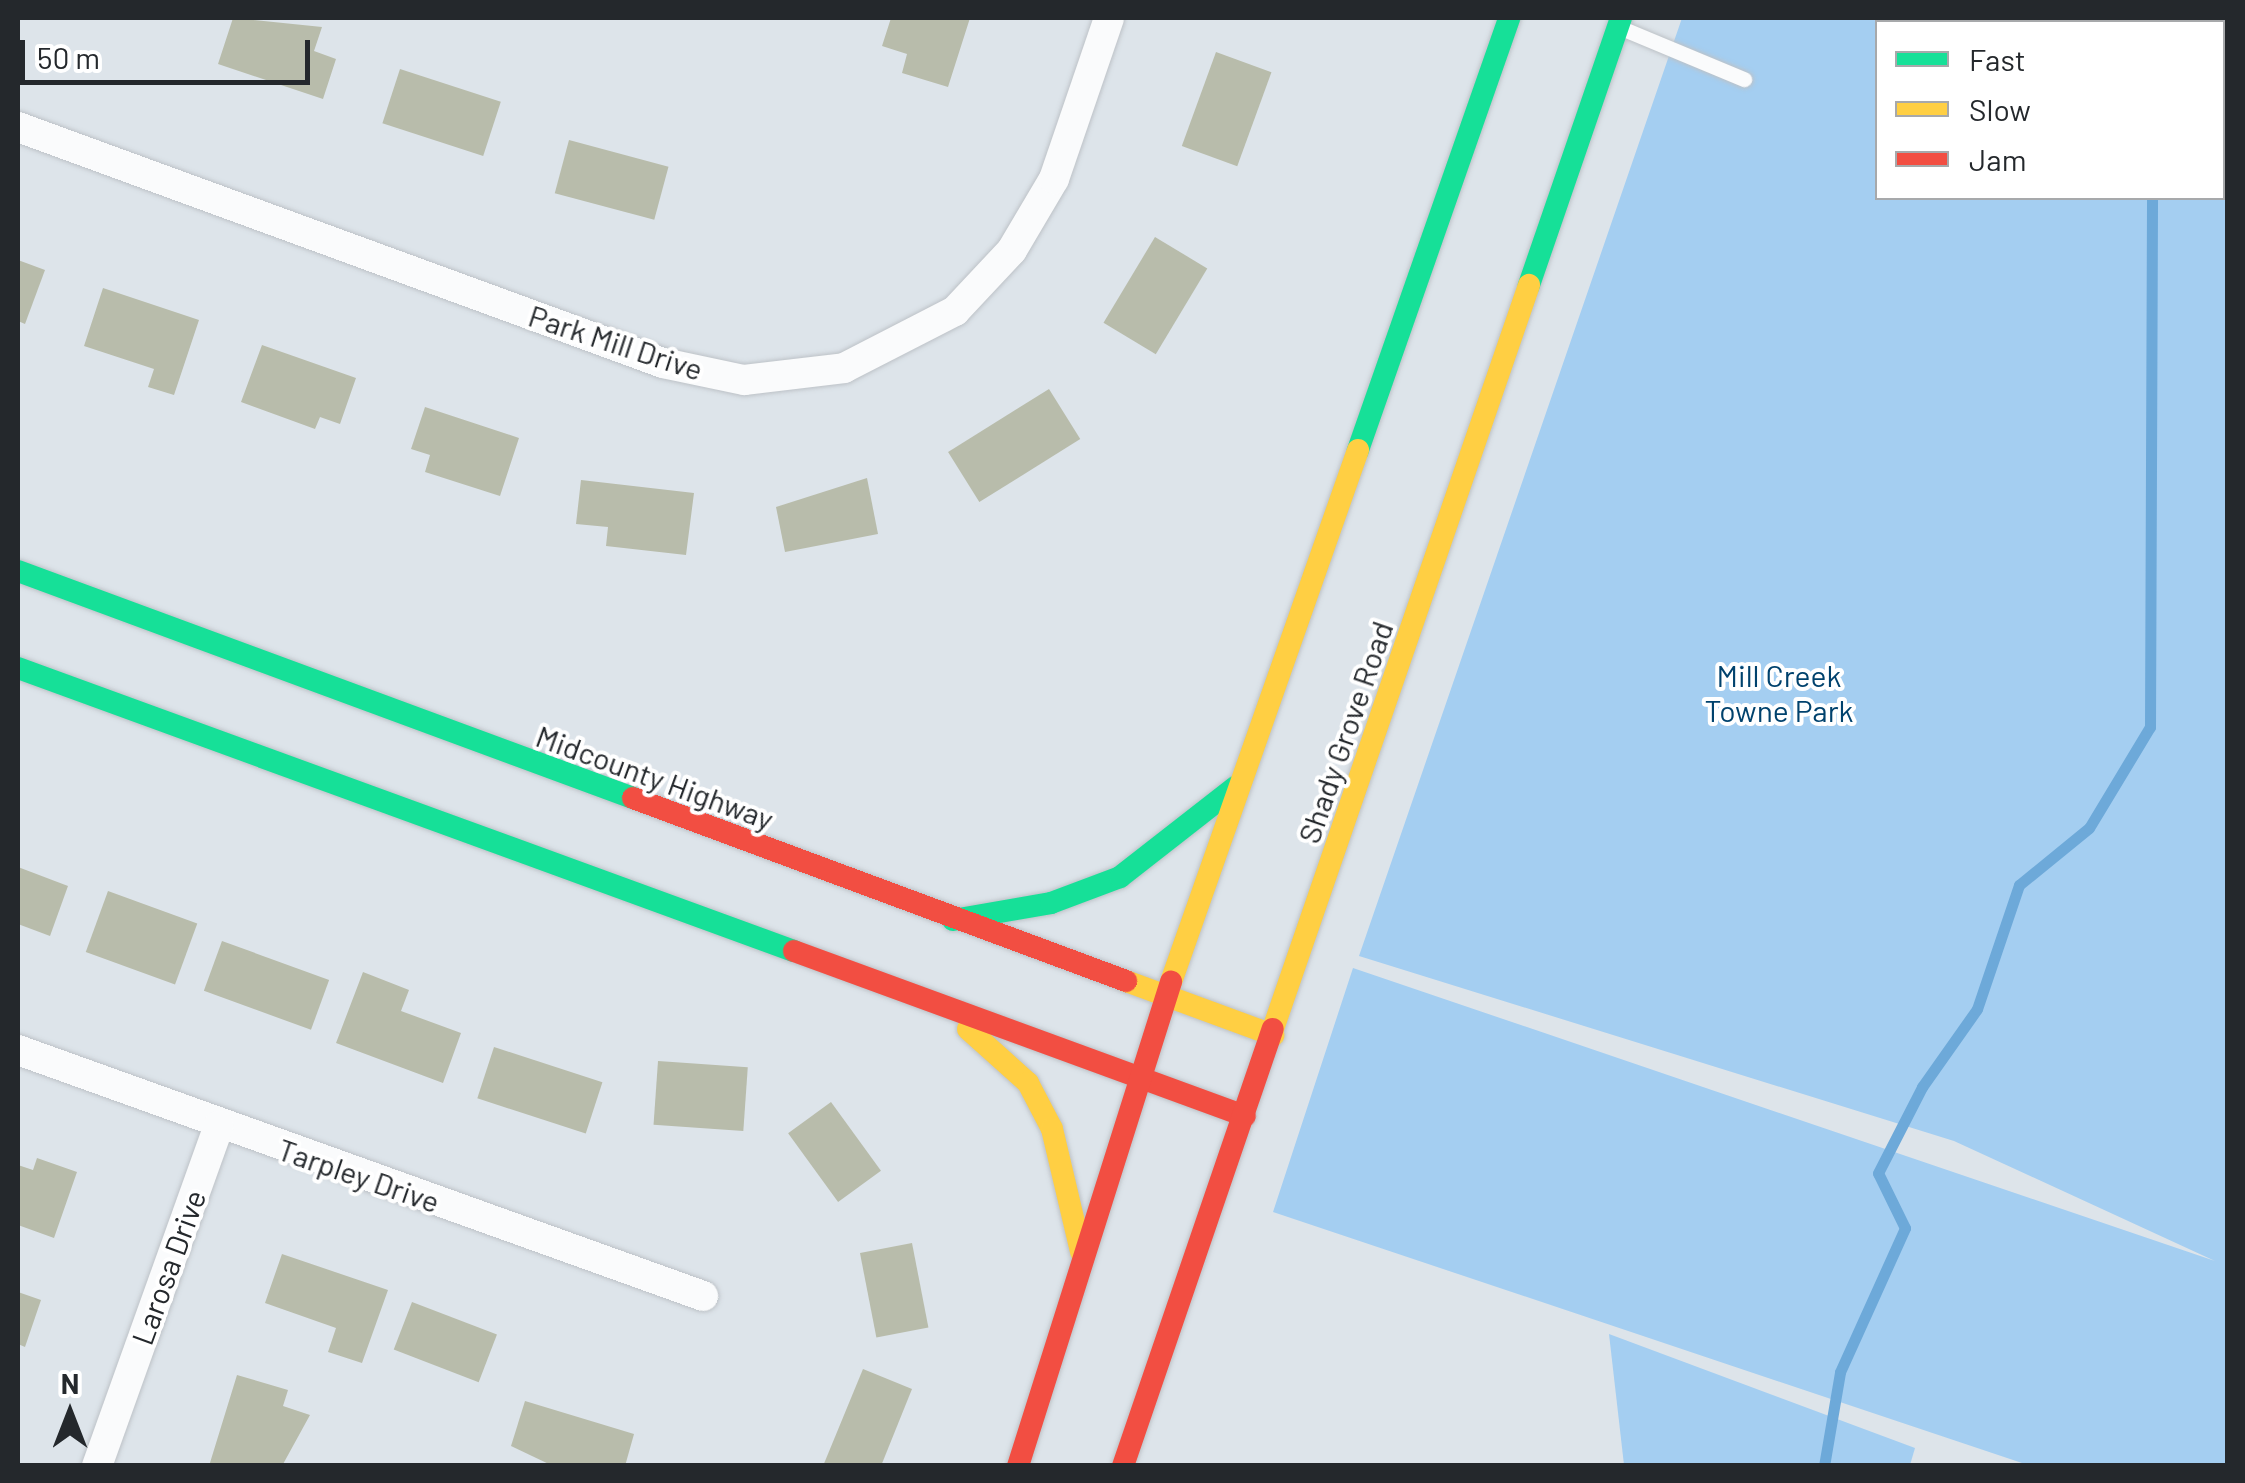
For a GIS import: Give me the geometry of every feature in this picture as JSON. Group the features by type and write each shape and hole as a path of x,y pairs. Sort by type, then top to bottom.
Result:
{"main road":[{"path":"1018,1466 1165,1000 1509,18"},
{"name":"Shady Grove Road","path":"1123,1466 1620,22"},
{"name":"Midcounty Highway","path":"18,571 1165,1000 1272,1035"},
{"path":"18,668 1140,1081 1246,1116"},
{"path":"953,920 1050,903 1120,877 1242,780"},
{"path":"929,1003 1028,1084 1072,1188 1083,1262"}],"street":[{"name":"Park Mill Drive","path":"18,126 663,363 744,380 844,368 955,312 1012,250 1054,178 1109,18"},
{"name":"Tarpley Drive","path":"18,1050 219,1126 702,1296"},
{"name":"Larosa Drive","path":"97,1466 219,1126"}],"lane":[{"path":"1620,22 1744,79"}],"green space":[{"name":"Mill Creek Towne Park","path":"1682,18 2227,18 2227,1465 2028,1465 1273,1212 1353,968 2215,1261 1954,1141 1359,956"},
{"path":"1609,1334 1915,1448 1910,1465 1624,1465"}],"building":[{"path":"233,18 322,27 314,51 336,59 323,99 218,64"},
{"path":"891,18 970,18 948,87 902,73 907,54 882,46"},
{"path":"1216,52 1271,72 1237,166 1182,146"},
{"path":"400,69 501,102 483,156 382,123"},
{"path":"569,140 668,167 654,220 555,193"},
{"path":"1155,237 1207,268 1156,354 1103,323"},
{"path":"18,260 45,270 25,324 18,321"},
{"path":"103,288 199,320 174,395 148,387 154,369 84,346"},
{"path":"262,345 356,378 340,424 320,417 315,429 241,402"},
{"path":"1049,389 1080,439 979,502 948,452"},
{"path":"425,407 519,438 500,496 425,472 430,455 411,449"},
{"path":"867,478 878,534 785,552 776,507"},
{"path":"581,480 694,493 686,555 606,546 608,527 576,524"},
{"path":"18,867 68,886 50,936 18,924"},
{"path":"108,891 197,923 175,985 86,952"},
{"path":"222,941 329,980 311,1030 204,991"},
{"path":"363,972 409,990 401,1011 461,1033 443,1083 336,1043"},
{"path":"494,1047 602,1082 586,1134 477,1098"},
{"path":"658,1061 748,1067 743,1131 654,1125"},
{"path":"831,1102 881,1171 838,1202 788,1133"},
{"path":"37,1158 77,1172 54,1238 18,1225 18,1165 33,1170"},
{"path":"912,1243 928,1327 876,1338 860,1253"},
{"path":"282,1254 388,1290 362,1363 328,1352 336,1328 265,1303"},
{"path":"18,1292 41,1300 25,1347 18,1344"},
{"path":"412,1302 497,1335 479,1382 394,1350"},
{"path":"863,1369 912,1389 881,1466 823,1466"},
{"path":"237,1375 288,1390 283,1406 310,1415 282,1466 209,1466"},
{"path":"525,1401 634,1434 625,1466 553,1466 511,1446"}],"waterway":[{"path":"1824,1466 1840,1372 1905,1228 1878,1173 1922,1087 1977,1009 2019,885 2089,828 2150,727 2152,200"}],"traffic: fast":[{"path":"1358,450 1509,18"},
{"path":"1529,285 1621,18"},
{"path":"18,571 633,798"},
{"path":"18,668 794,951"},
{"path":"953,920 1051,903 1120,877 1235,787"}],"traffic: slow":[{"path":"1273,1029 1529,285"},
{"path":"1171,982 1358,450"},
{"path":"1126,981 1273,1035"},
{"path":"968,1029 1028,1083 1052,1129 1081,1252"}],"traffic: jam":[{"path":"633,798 1126,981"},
{"path":"794,951 1245,1116"},
{"path":"1018,1466 1171,982"},
{"path":"1123,1466 1273,1029"}]}
